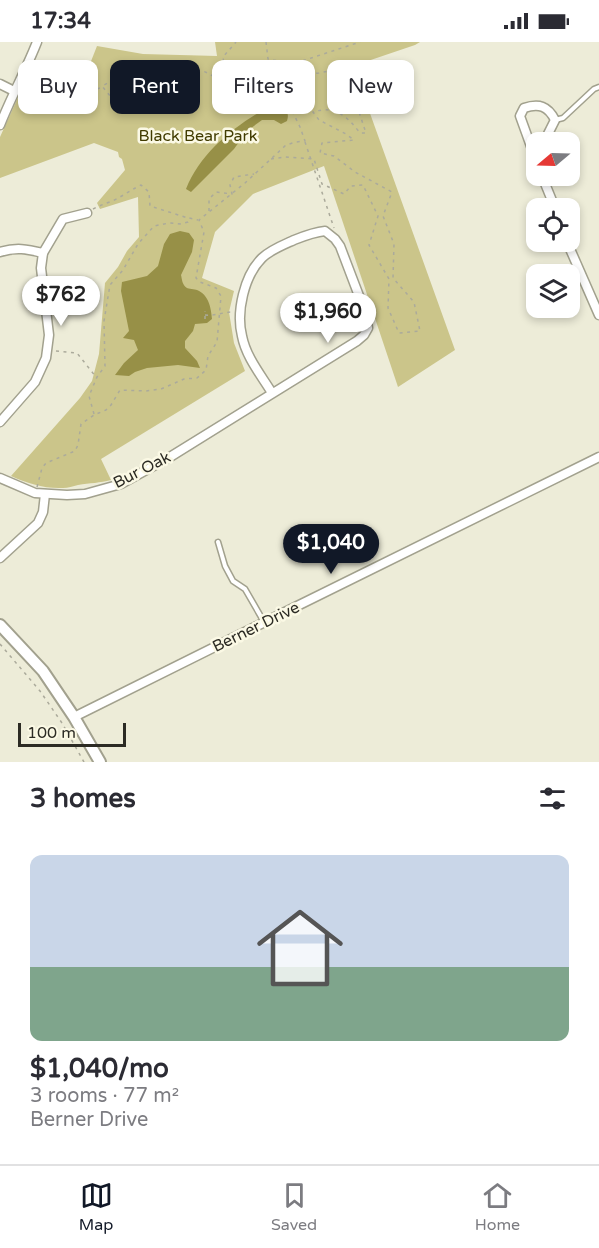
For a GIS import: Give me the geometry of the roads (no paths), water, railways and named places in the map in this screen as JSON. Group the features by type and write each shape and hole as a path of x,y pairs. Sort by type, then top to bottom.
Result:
{"street":[{"path":"0,125 37,42"},
{"path":"0,84 14,91"},
{"path":"526,132 520,116 524,108 534,105 551,112 555,120 548,132"},
{"path":"0,422 35,382 46,358 49,335 41,268 43,253 63,219 87,213"},
{"name":"Bur Oak","path":"0,477 35,493 45,494 85,494 121,484 170,457 357,341 368,328 364,309 340,246 325,231 309,234 283,245 262,258 248,280 240,312 242,338 247,352 272,393"},
{"path":"0,252 11,248 23,248 43,253"},
{"path":"571,252 599,315"},
{"name":"Berner Drive","path":"74,717 599,457"},
{"path":"0,558 38,523 45,494"},
{"path":"0,625 44,671 100,762"}],"lane":[{"path":"555,120 563,118 594,88 599,87"},
{"path":"218,542 225,566 233,581 245,589 265,623"}],"park label":[{"name":"Black Bear Park","path":"198,136"}]}
